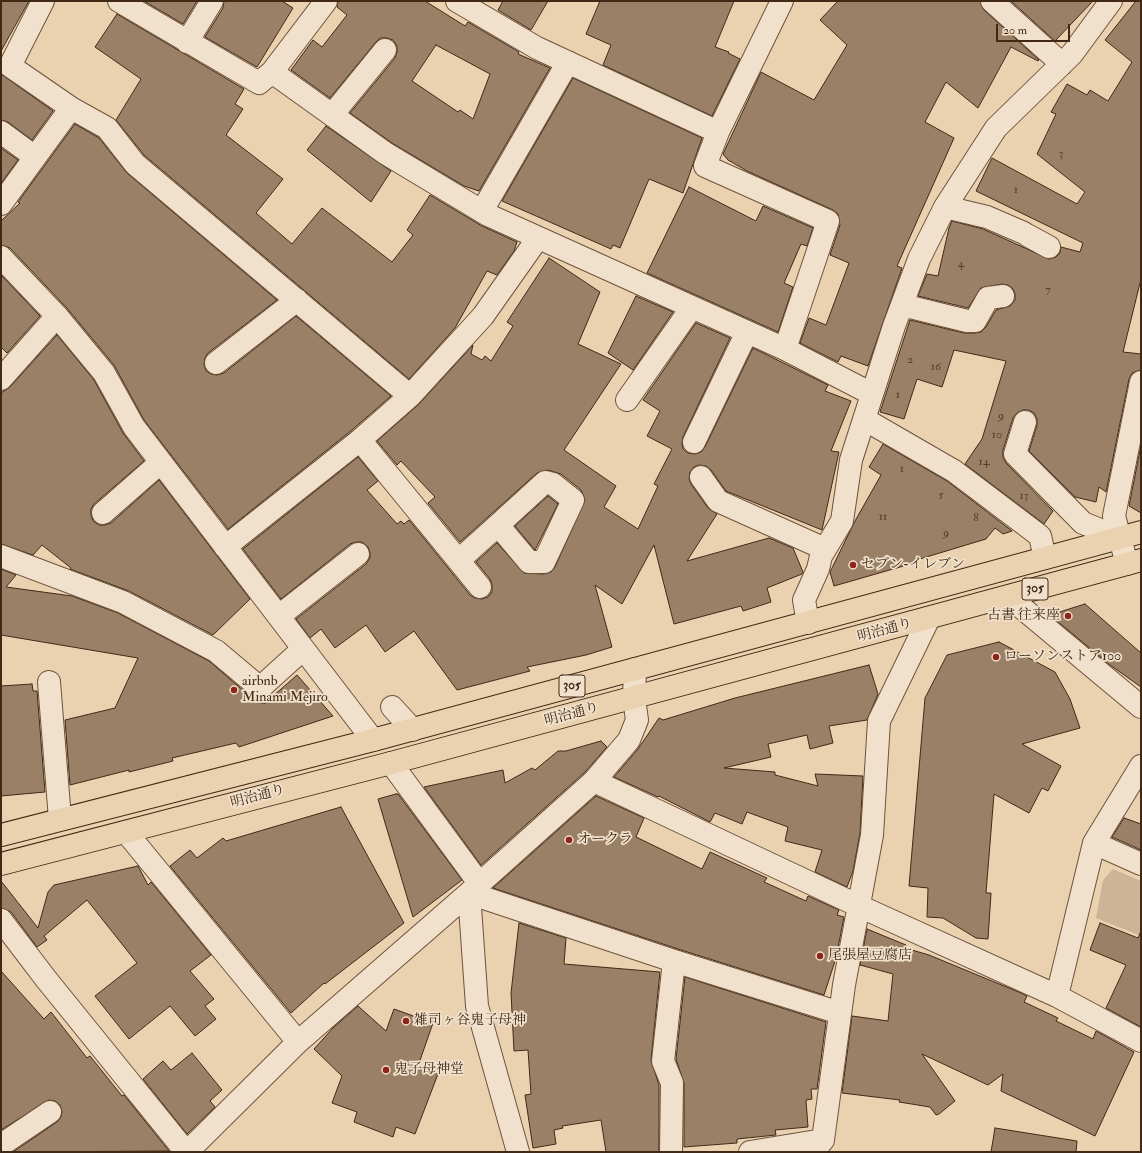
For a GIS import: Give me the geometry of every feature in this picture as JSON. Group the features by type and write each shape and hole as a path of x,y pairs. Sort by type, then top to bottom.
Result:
{"main road":[{"name":"明治通り","path":"1,835 412,730 1141,532"},
{"name":"明治通り","path":"1,864 391,763 1134,562"}],"street":[{"path":"119,1 259,83 272,72 326,1"},
{"path":"187,42 212,1"},
{"path":"457,1 537,48 718,132"},
{"path":"782,1 718,132 705,166 828,221 785,349"},
{"path":"992,1 1062,64"},
{"path":"808,623 804,600 825,549 842,521 851,460 872,394 919,259 944,207 996,128 1072,54 1111,1"},
{"path":"42,2 10,66 71,108 107,128 135,164 410,396"},
{"path":"332,115 385,50"},
{"path":"482,211 568,62"},
{"path":"272,72 385,153 482,211 538,238 785,349 872,394"},
{"path":"1,204 71,108"},
{"path":"1,132 36,157"},
{"path":"944,207 987,217 1026,234 1049,247"},
{"path":"225,547 360,440 410,396 483,316 538,238"},
{"path":"1,257 57,316 104,373 134,427 160,463 374,740"},
{"path":"902,305 967,321 975,321 988,298 1003,296"},
{"path":"216,362 297,300"},
{"path":"627,400 692,307"},
{"path":"1,379 57,316"},
{"path":"694,442 747,332"},
{"path":"1134,562 1120,538 1114,516 1141,382"},
{"path":"864,419 954,471 1040,536 1045,558"},
{"path":"1025,422 1015,454 1083,523 1120,538"},
{"path":"360,440 480,587"},
{"path":"103,513 160,463"},
{"path":"701,477 718,501 825,549"},
{"path":"459,560 498,525"},
{"path":"279,616 358,554"},
{"path":"1,556 123,602 216,651 260,688 303,649"},
{"path":"1009,597 1141,707"},
{"path":"750,1152 818,1146 872,835 879,721 929,618"},
{"path":"1,920 51,985 186,1152 298,1042 594,781 630,740 637,720 634,698 635,669"},
{"path":"49,682 60,819"},
{"path":"392,707 412,730"},
{"path":"391,763 474,888 477,1006 518,1152"},
{"path":"1058,996 1094,843 1133,795 1141,766"},
{"path":"594,781 859,906 1058,996 1141,1041"},
{"path":"126,832 298,1042"},
{"path":"1094,843 1141,864"},
{"path":"474,888 674,961 840,1013"},
{"path":"671,1152 672,1083 664,1061 674,961"},
{"path":"1,1145 50,1112"}],"shaded area":[{"path":"1113,869 1141,881 1141,936 1096,918 1103,880"}],"building":[{"path":"1,1 29,1 1,51"},
{"path":"144,1 197,1 183,24"},
{"path":"224,1 282,1 293,8 257,67 205,37 223,8"},
{"path":"338,1 425,1 465,26 468,22 519,52 518,54 550,68 479,191 464,186 392,143 350,113 395,58 397,46 393,40 380,38 330,98 291,70 313,40 322,47 347,15 337,7","holes":["436,45 490,74 473,119 460,110 458,112 412,81"]},
{"path":"503,1 548,1 531,30 498,10"},
{"path":"600,1 734,1 715,47 729,52 728,53 740,59 712,116 603,65 611,45 586,34"},
{"path":"838,1 980,1 984,10 1039,60 1038,61 1011,47 978,108 946,82 925,122 954,138 897,266 902,268 868,366 841,356 838,362 800,343 809,318 826,325 849,263 830,255 840,225 838,214 833,210 747,171 728,160 723,154 761,72 814,100 847,45 820,20"},
{"path":"1011,1 1093,1 1055,41"},
{"path":"1136,1 1141,1 1141,279 1123,352 1141,354 1141,370 1132,373 1129,379 1106,492 1099,487 1096,502 1075,497 1029,451 1037,425 1037,419 1034,413 1029,410 1023,410 1017,413 1013,418 1003,450 1003,457 1006,463 1053,511 1044,524 965,464 982,439 1006,361 954,350 942,387 917,379 904,419 880,412 910,320 964,333 981,332 986,327 996,310 1010,306 1015,300 1013,289 1008,285 1002,284 981,288 968,308 918,296 927,274 938,276 952,221 983,229 1049,259 1056,257 1060,253 1061,247 1080,252 1083,243 976,191 992,158 1077,204 1085,192 1037,154 1056,114 1051,112 1067,84 1087,95 1090,90 1108,101 1132,62 1105,40"},
{"path":"117,14 244,89 235,104 243,109 226,135 283,179 256,213 292,244 322,208 392,262 413,235 407,230 430,195 482,226 517,242 514,251 497,275 487,271 455,328 409,379 144,155 116,120 141,79 95,47"},
{"path":"1,74 53,111 32,140 8,122 1,120"},
{"path":"573,78 702,138 683,193 649,179 620,248 613,245 611,249 502,201"},
{"path":"75,124 99,138 127,173 277,300 208,353 204,364 206,371 217,375 224,373 296,316 391,396 352,430 228,529 144,420 114,365 66,307 10,248 1,245 1,221 20,203 18,202"},
{"path":"326,126 391,171 371,202 307,150"},
{"path":"1,148 18,160 2,182 1,181"},
{"path":"689,187 756,221 763,206 813,228 807,246 801,244 784,283 793,287 778,332 647,273"},
{"path":"549,258 600,292 578,344 621,364 564,450 616,486 604,507 638,529 658,486 654,484 672,449 647,436 660,411 643,400 696,323 730,338 683,437 683,449 688,453 695,454 701,452 705,447 753,348 828,385 825,391 851,401 831,451 839,452 822,530 726,491 711,470 706,466 699,465 694,467 690,472 689,479 691,484 708,508 717,514 687,561 769,538 793,548 803,572 802,574 767,588 771,602 743,611 741,606 674,624 654,545 622,604 595,585 612,647 586,655 527,667 530,671 457,690 414,631 385,652 366,625 335,648 321,629 310,638 296,619 366,564 370,558 368,547 362,542 350,544 281,599 243,549 358,457 378,481 367,490 397,524 401,521 404,524 409,520 470,595 475,598 482,599 488,597 492,592 490,579 476,562 497,543 524,573 544,574 551,572 555,567 585,500 581,490 561,474 548,470 537,473 460,542 428,503 435,497 401,461 397,465 377,441 419,404 473,345 471,354 482,360 485,356 491,361 513,326 507,322"},
{"path":"1,275 40,316 7,353 1,347"},
{"path":"636,296 673,312 633,370 608,353"},
{"path":"57,335 94,380 123,433 144,461 94,504 91,509 93,521 99,525 111,523 159,480 250,599 213,635 129,591 70,569 71,568 42,545 33,555 1,544 1,393 10,387"},
{"path":"883,444 947,481 1012,531 1003,534 995,528 986,539 913,561 914,563 834,586 830,572 855,521 881,475 869,467"},
{"path":"1141,445 1141,513 1129,506"},
{"path":"548,496 558,504 535,550 515,526"},
{"path":"1,569 16,575 6,587 72,596 118,613 209,661 252,698 264,704 297,675 333,716 239,747 236,743 172,758 173,761 129,772 129,770 70,785 65,720 115,708 138,658 1,635"},
{"path":"1085,604 1141,653 1141,687 1110,665 1050,615"},
{"path":"999,642 1055,672 1070,699 1080,728 1022,744 1061,766 1048,791 1042,788 1029,813 994,794 986,893 991,893 988,939 976,938 943,918 927,917 928,888 909,886 925,698 947,655"},
{"path":"869,665 878,694 867,720 829,726 833,743 810,749 807,735 768,744 771,757 724,768 775,772 775,775 818,786 815,774 863,776 860,833 853,871 847,887 815,872 822,850 785,841 788,827 747,812 742,824 715,813 710,822 659,796 658,797 614,777 638,749 659,718 663,720 735,698"},
{"path":"32,684 33,691 37,691 45,792 1,796 1,686"},
{"path":"601,741 607,747 585,772 481,865 424,787 503,770 505,783 532,768 535,770 558,751 566,751"},
{"path":"398,794 462,880 413,917 378,799"},
{"path":"596,796 644,818 636,837 702,869 710,852 767,878 764,882 806,901 808,896 839,910 837,915 844,917 836,958 824,995 493,888"},
{"path":"341,807 404,923 325,984 324,983 291,1013 170,866 190,850 197,858 223,838 226,841"},
{"path":"1124,818 1141,824 1141,850 1112,837"},
{"path":"138,866 148,885 151,882 211,955 190,971 214,999 205,1006 216,1019 195,1036 170,1006 129,1039 95,996 137,963 87,900 44,936 47,940 37,947 11,912 1,908 1,881 38,928 48,892 54,885"},
{"path":"519,923 566,938 564,964 660,972 651,1060 659,1085 659,1152 606,1152 601,1120 562,1126 563,1128 554,1130 556,1144 533,1148 525,1095 531,1094 528,1050 514,1051 511,993"},
{"path":"1100,923 1138,938 1141,931 1141,1027 1106,1008 1126,965 1090,950"},
{"path":"867,929 906,945 905,948 929,955 1021,993 1027,996 1024,1002 1058,1018 1056,1021 1093,1039 1096,1031 1134,1052 1095,1136 1001,1091 1003,1074 988,1085 922,1054 955,1101 939,1114 936,1115 930,1107 899,1102 900,1100 842,1093 852,1016 888,1021 893,974 860,965"},
{"path":"1,971 44,1019 51,1012 87,1058 90,1056 122,1096 124,1095 169,1151 13,1152 57,1122 61,1117 62,1112 60,1105 55,1101 49,1100 1,1130"},
{"path":"685,977 826,1022 817,1089 811,1089 812,1099 806,1100 808,1127 775,1130 776,1135 737,1139 737,1143 684,1147 684,1083 676,1059"},
{"name":"鬼子母神堂","path":"358,1006 386,1031 394,1009 433,1023 418,1066 438,1074 415,1134 396,1127 393,1137 354,1122 357,1112 332,1103 342,1076 314,1049 333,1028"},
{"path":"192,1053 222,1090 210,1101 215,1107 187,1134 143,1079 163,1061 171,1070"},
{"path":"995,1128 1077,1141 1076,1152 991,1152"}],"place":[{"name":"セブン-イレブン","path":"853,565"},
{"name":"古書 往来座","path":"1068,616"},
{"name":"ローソンストア100","path":"996,657"},
{"name":"airbnb Minami Mejiro","path":"234,690"},
{"name":"オークラ","path":"569,840"},
{"name":"尾張屋豆腐店","path":"820,956"},
{"name":"雑司ヶ谷鬼子母神","path":"406,1021"},
{"name":"鬼子母神堂","path":"386,1070"}]}
